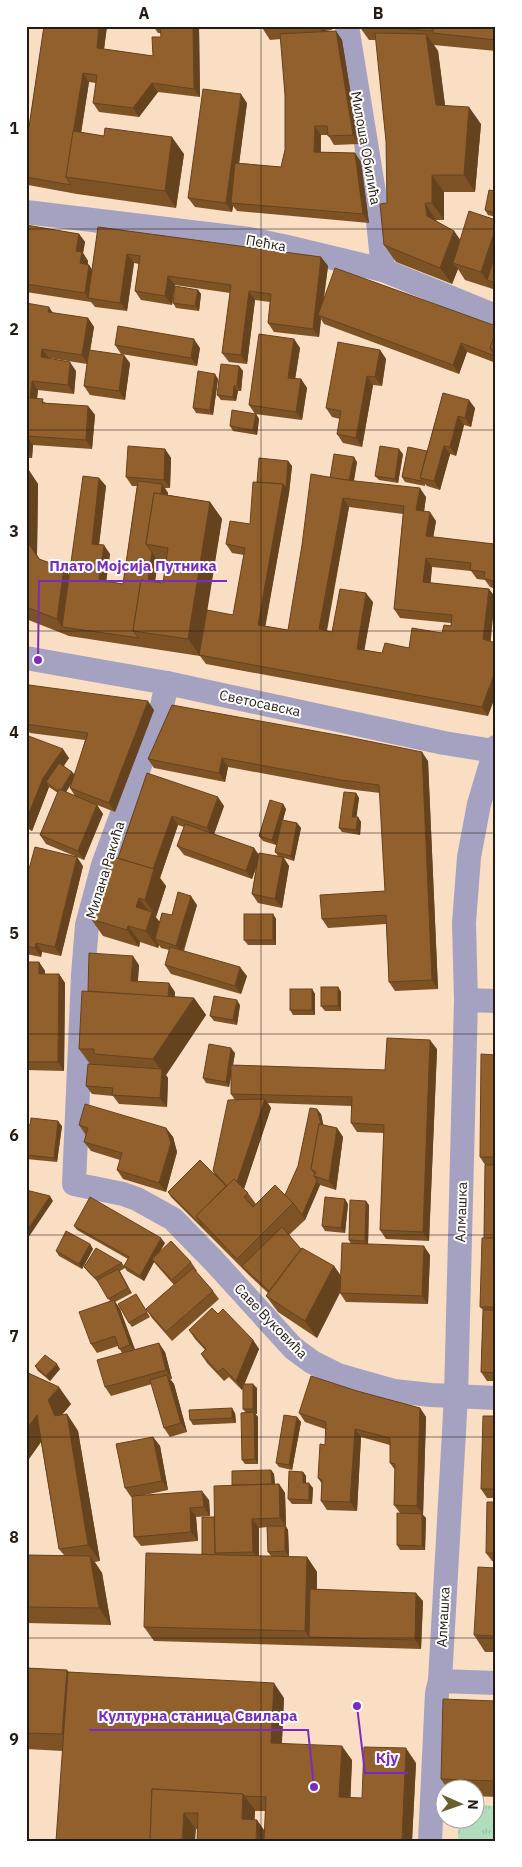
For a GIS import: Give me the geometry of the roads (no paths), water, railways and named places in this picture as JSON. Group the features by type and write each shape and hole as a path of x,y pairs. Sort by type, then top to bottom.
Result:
{"street":[{"name":"Милоша Обилића","path":"347,26 377,211 383,270"},
{"name":"Пећка","path":"26,212 249,239 283,246 383,270 496,316"},
{"name":"Светосавска","path":"26,658 167,683 444,743 495,749"},
{"name":"Милана Ракића","path":"74,1184 87,925 103,866 162,706 167,683"},
{"name":"Алмашка","path":"430,1841 437,1693 440,1681 456,1396 466,1000 464,923 469,857 479,804 495,749"},
{"path":"466,1000 496,1001"},
{"name":"Саве Вуковића","path":"74,1184 130,1196 173,1219 293,1348 312,1362 338,1375 394,1391 496,1398"},
{"path":"440,1681 496,1683"}],"place":[{"name":"Плато Мојсија Путника","path":"38,660"},
{"name":"Кју","path":"357,1706"},
{"name":"Културна станица Свилара","path":"314,1787"}]}
